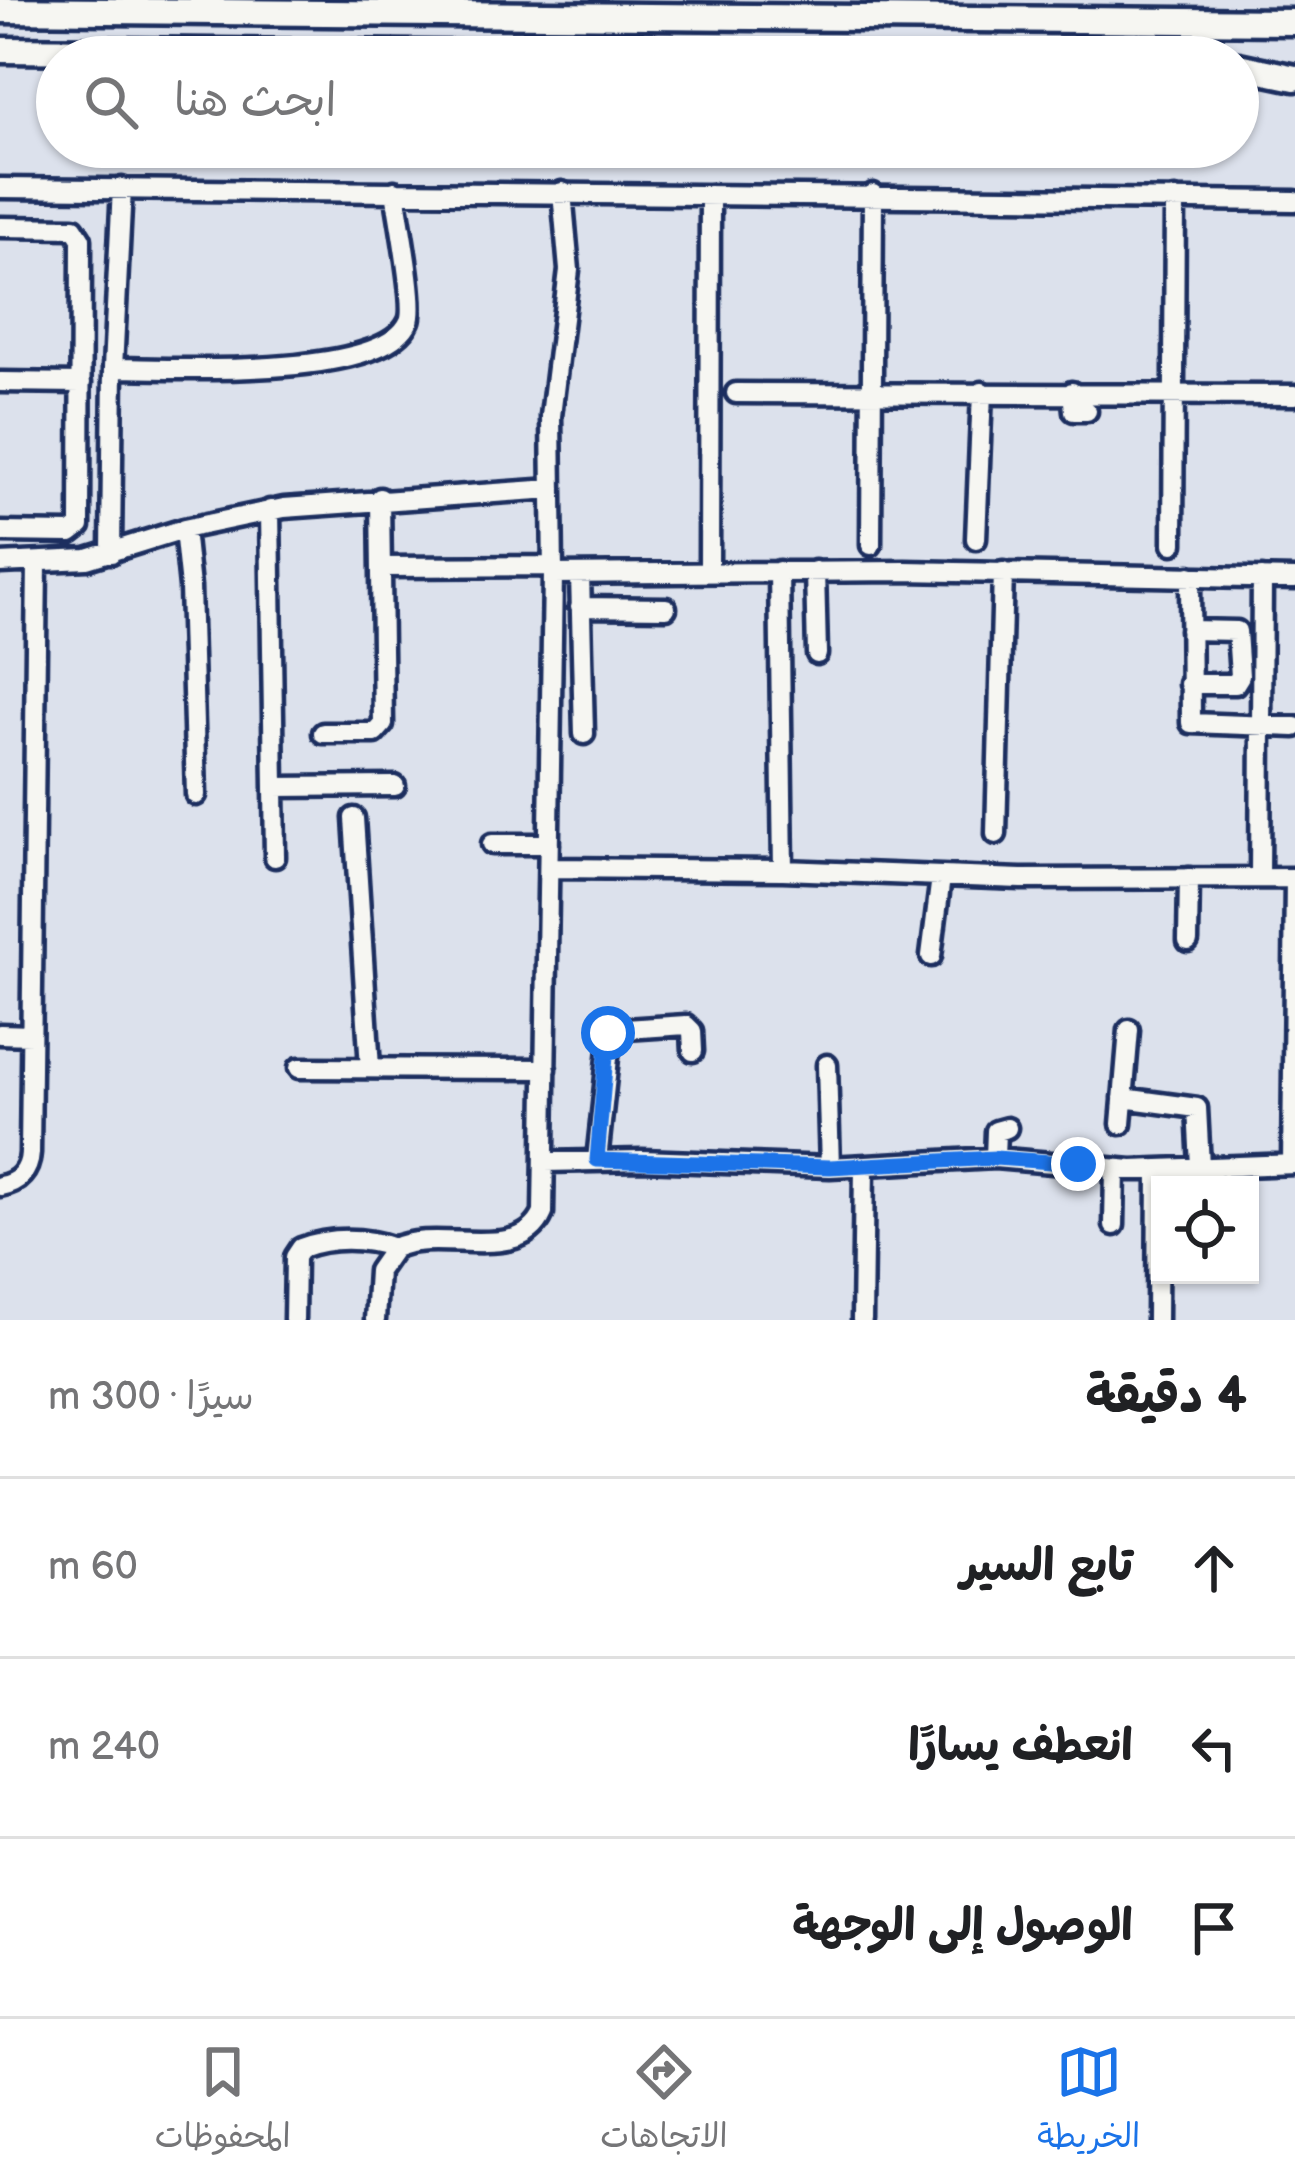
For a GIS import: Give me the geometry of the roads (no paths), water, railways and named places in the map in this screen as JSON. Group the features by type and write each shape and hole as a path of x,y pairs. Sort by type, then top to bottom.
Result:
{"highway":[{"path":"1209,21 1295,8"},
{"path":"0,10 1295,22"},
{"path":"0,50 36,50"},
{"path":"1259,63 1295,62"},
{"path":"1259,69 1295,78"}],"street":[{"path":"0,188 1295,201"},
{"path":"111,553 112,368 122,188"},
{"path":"112,368 307,366 356,354 400,331 411,312 395,191"},
{"path":"294,1320 295,1257 301,1248 324,1241 355,1240 394,1248 421,1241 507,1241 530,1233 543,1213 551,416 569,270 562,192"},
{"path":"871,544 873,194"},
{"path":"709,572 710,195"},
{"path":"1173,544 1175,199"},
{"path":"0,227 69,227 81,235 80,526 71,533 0,532"},
{"path":"0,382 81,383"},
{"path":"976,539 982,392"},
{"path":"1072,392 1073,410 1087,411"},
{"path":"736,393 1295,395"},
{"path":"0,563 111,553 184,529 271,510 380,498 552,489"},
{"path":"323,734 375,733 383,724 380,498"},
{"path":"271,510 274,857"},
{"path":"184,529 196,795"},
{"path":"0,1186 18,1180 29,1163 37,563"},
{"path":"381,567 580,574 1003,572 1295,579"},
{"path":"779,571 783,870"},
{"path":"815,571 817,654"},
{"path":"996,834 1003,572"},
{"path":"580,574 584,734"},
{"path":"1190,576 1189,720 1194,725 1295,727"},
{"path":"1261,877 1262,578"},
{"path":"580,607 666,608"},
{"path":"1189,684 1235,684 1240,676 1237,632 1190,630"},
{"path":"274,787 395,786"},
{"path":"354,818 370,1068"},
{"path":"492,844 549,844"},
{"path":"545,1162 863,1167 995,1158 1158,1170 1293,1164 1294,1091 1295,878 941,877 549,868"},
{"path":"931,956 941,877"},
{"path":"1188,941 1189,878"},
{"path":"597,1160 611,1030 686,1025 692,1031 693,1051"},
{"path":"1121,1124 1129,1030"},
{"path":"0,1034 31,1035"},
{"path":"827,1065 830,1167"},
{"path":"299,1068 546,1069"},
{"path":"1123,1098 1197,1108 1200,1166"},
{"path":"995,1158 996,1131 1006,1128"},
{"path":"862,1320 863,1167"},
{"path":"1114,1169 1114,1225"},
{"path":"1157,1320 1158,1170"},
{"path":"375,1320 378,1270 394,1248"}]}
